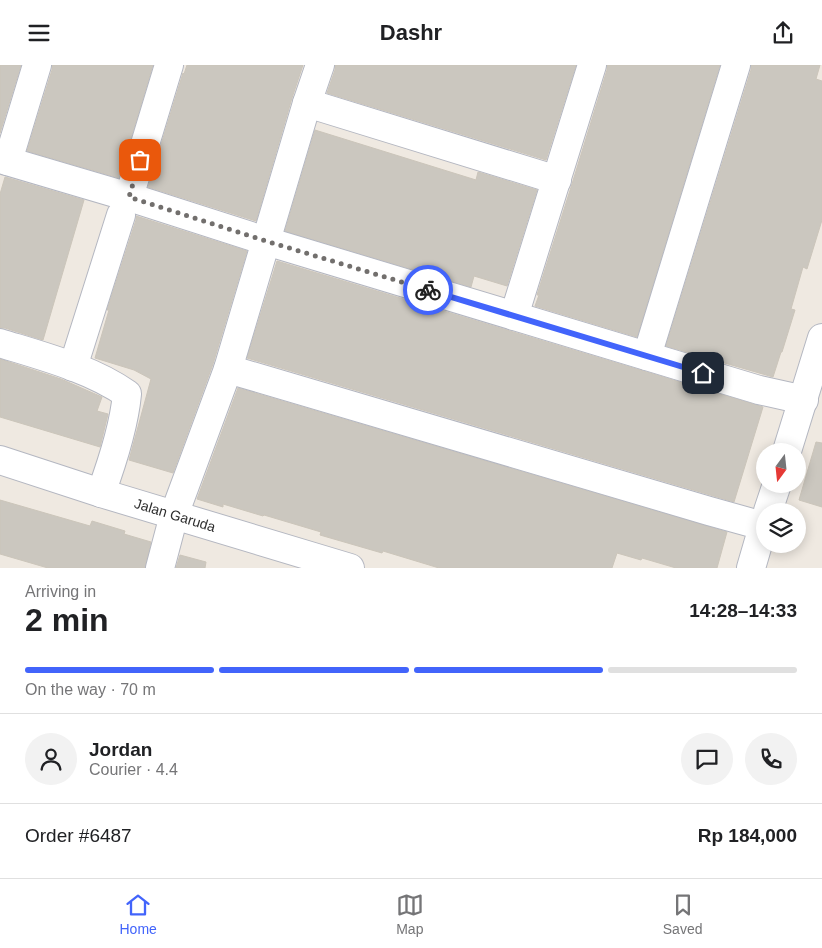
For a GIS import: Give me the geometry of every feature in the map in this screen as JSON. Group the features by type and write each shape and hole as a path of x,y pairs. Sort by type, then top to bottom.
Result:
{"street":[{"path":"37,65 4,160 125,206 266,241 647,356 759,389 804,400"},
{"path":"73,367 169,65"},
{"path":"160,568 174,515 228,369 320,65"},
{"path":"514,316 592,65"},
{"path":"647,356 736,65"},
{"path":"307,103 557,180"},
{"path":"790,443 822,338"},
{"path":"0,343 73,367 127,394 126,406 110,470 101,493"},
{"path":"228,369 709,511 756,518"},
{"name":"Jalan Garuda","path":"0,460 101,493 350,568"},
{"path":"751,568 756,550"}],"building":[{"path":"0,65 21,65 0,133"},
{"path":"52,65 153,65 119,178 27,151"},
{"path":"187,65 303,65 256,221 148,187"},
{"path":"335,65 576,65 546,160 327,93"},
{"path":"607,65 720,65 637,337 535,306"},
{"path":"751,65 820,65 816,79 822,81 822,220 807,269 803,267 791,309 795,310 773,377 666,346"},
{"path":"315,130 476,180 478,172 537,190 507,286 474,276 471,287 285,231"},
{"path":"5,177 84,200 43,340 0,328 0,194"},
{"path":"136,216 247,251 213,364 173,473 129,460 151,379 134,370 95,358 109,310 107,310"},
{"path":"277,261 763,407 734,502 247,358"},
{"path":"0,359 61,379 102,397 97,411 108,414 100,447 0,417"},
{"path":"238,388 727,532 717,568 676,568 617,553 612,568 439,568 320,535 321,532 264,515 223,504 223,507 197,499"},
{"path":"816,442 822,443 822,507 799,500 801,493 806,493 806,476"},
{"path":"0,500 90,526 92,521 125,531 124,534 151,542 145,568 48,568 0,554"},
{"path":"180,555 206,562 205,568 176,568"}],"way so far":[{"path":"140,160 129,197 428,290"}],"route":[{"path":"428,290 703,373"}]}
